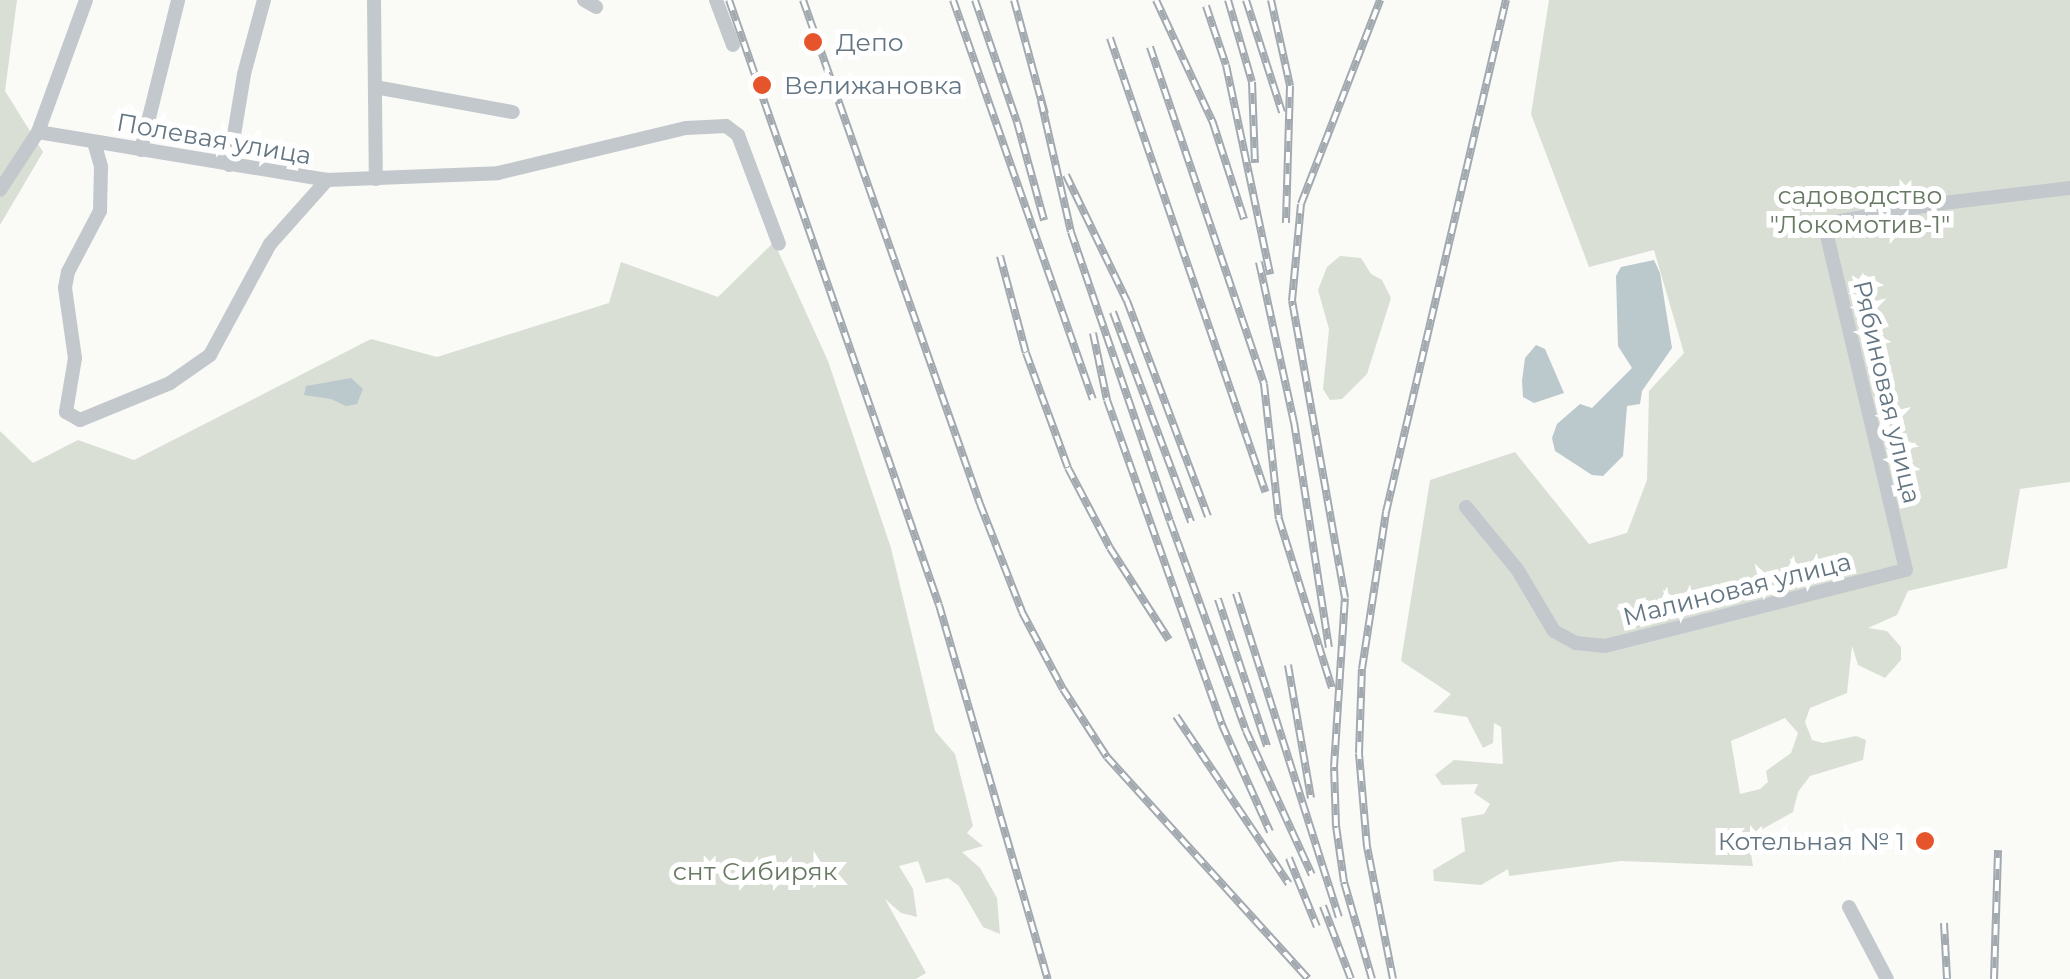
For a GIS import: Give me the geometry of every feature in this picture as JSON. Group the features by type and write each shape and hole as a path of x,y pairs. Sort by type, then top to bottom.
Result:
{"street":[{"path":"0,190 38,132 86,0"},
{"path":"141,150 178,0"},
{"path":"229,166 244,74 264,0"},
{"path":"374,0 376,179"},
{"path":"716,0 732,45"},
{"path":"375,87 513,112"},
{"name":"Полевая улица","path":"38,132 326,180 498,172 686,128 726,126 738,135 779,244"},
{"name":"Полевая улица","path":"94,142 101,167 100,212 68,272 65,288 75,358 66,412 80,420 170,383 210,355 270,244 326,180"},
{"name":"Рябиновая улица","path":"1906,570 1824,224 1935,204 2070,188"},
{"name":"Малиновая улица","path":"1466,507 1517,569 1554,631 1576,642 1605,646 1906,570"},
{"path":"1849,908 1887,979"}],"green space":[{"path":"0,0 17,0 5,91 43,152 0,225"},
{"name":"садоводство \"Локомотив-1\"","path":"1549,0 2070,0 2070,482 2020,489 2007,568 1908,591 1897,615 1868,628 1887,631 1901,647 1901,660 1885,678 1858,665 1852,646 1847,693 1810,708 1805,722 1812,740 1823,743 1856,736 1866,740 1863,760 1810,776 1798,792 1793,812 1759,831 1757,842 1750,848 1753,866 1621,861 1509,876 1508,869 1481,885 1434,881 1433,870 1465,851 1461,818 1484,814 1490,804 1474,793 1478,784 1442,785 1435,775 1454,760 1503,764 1501,727 1494,723 1493,743 1483,748 1467,717 1433,712 1451,694 1401,661 1430,480 1515,452 1589,544 1627,533 1647,480 1649,391 1684,353 1654,250 1589,267 1531,114","holes":["1785,718 1798,733 1791,753 1766,771 1768,782 1760,789 1740,794 1731,741"]},
{"name":"снт Сибиряк","path":"774,242 828,361 891,548 935,731 955,754 973,826 967,833 983,846 962,852 980,868 997,898 1000,934 983,927 959,886 948,878 926,883 918,861 899,866 913,889 917,917 901,913 885,899 926,973 916,979 0,979 0,431 33,463 78,440 134,460 371,339 437,357 609,303 621,262 718,297"},
{"path":"1340,256 1361,258 1371,274 1382,280 1391,298 1367,374 1342,399 1330,400 1323,389 1329,329 1318,290 1327,267"}],"shaded area":[{"path":"1654,260 1660,273 1672,348 1642,391 1640,404 1627,406 1623,456 1603,476 1592,475 1555,451 1552,438 1557,424 1580,404 1592,408 1632,368 1618,346 1616,276 1621,267"},
{"path":"1536,345 1545,349 1564,393 1534,403 1523,397 1522,381 1525,358"},
{"path":"351,378 363,389 357,404 346,406 304,395 306,386"}],"railway":[{"path":"729,0 939,605 1048,979"},
{"path":"803,0 980,504 1022,612 1063,689 1107,757 1308,979"},
{"path":"953,0 1093,399"},
{"path":"975,0 1017,122 1044,220"},
{"path":"1014,0 1045,114"},
{"path":"1156,0 1213,123 1244,219"},
{"path":"1228,0 1252,82 1255,163"},
{"path":"1246,0 1282,112"},
{"path":"1271,0 1290,86 1286,223"},
{"path":"1372,979 1344,882 1336,826 1334,767 1345,598 1292,301 1301,204 1380,0"},
{"path":"1393,979 1367,847 1359,753 1362,669 1386,512 1506,0"},
{"path":"1206,6 1226,65 1270,274"},
{"path":"1110,38 1265,492"},
{"path":"1150,47 1264,384 1279,519 1332,688"},
{"path":"1041,101 1071,232 1170,521 1246,731 1312,875"},
{"path":"1066,175 1127,301 1208,516"},
{"path":"1000,256 1026,353 1068,468 1110,548 1169,640"},
{"path":"1259,262 1294,422 1329,647"},
{"path":"1113,312 1191,522"},
{"path":"1093,333 1107,400 1222,725 1270,832"},
{"path":"1236,593 1339,917"},
{"path":"1218,599 1267,746"},
{"path":"1288,665 1311,798"},
{"path":"1176,716 1289,884"},
{"path":"1994,979 1998,850"},
{"path":"1289,858 1317,927"},
{"path":"1323,906 1351,979"},
{"path":"1944,923 1947,979"}],"place":[{"name":"Депо","path":"813,42"},
{"name":"Велижановка","path":"762,85"},
{"name":"Котельная № 1","path":"1925,841"}]}
